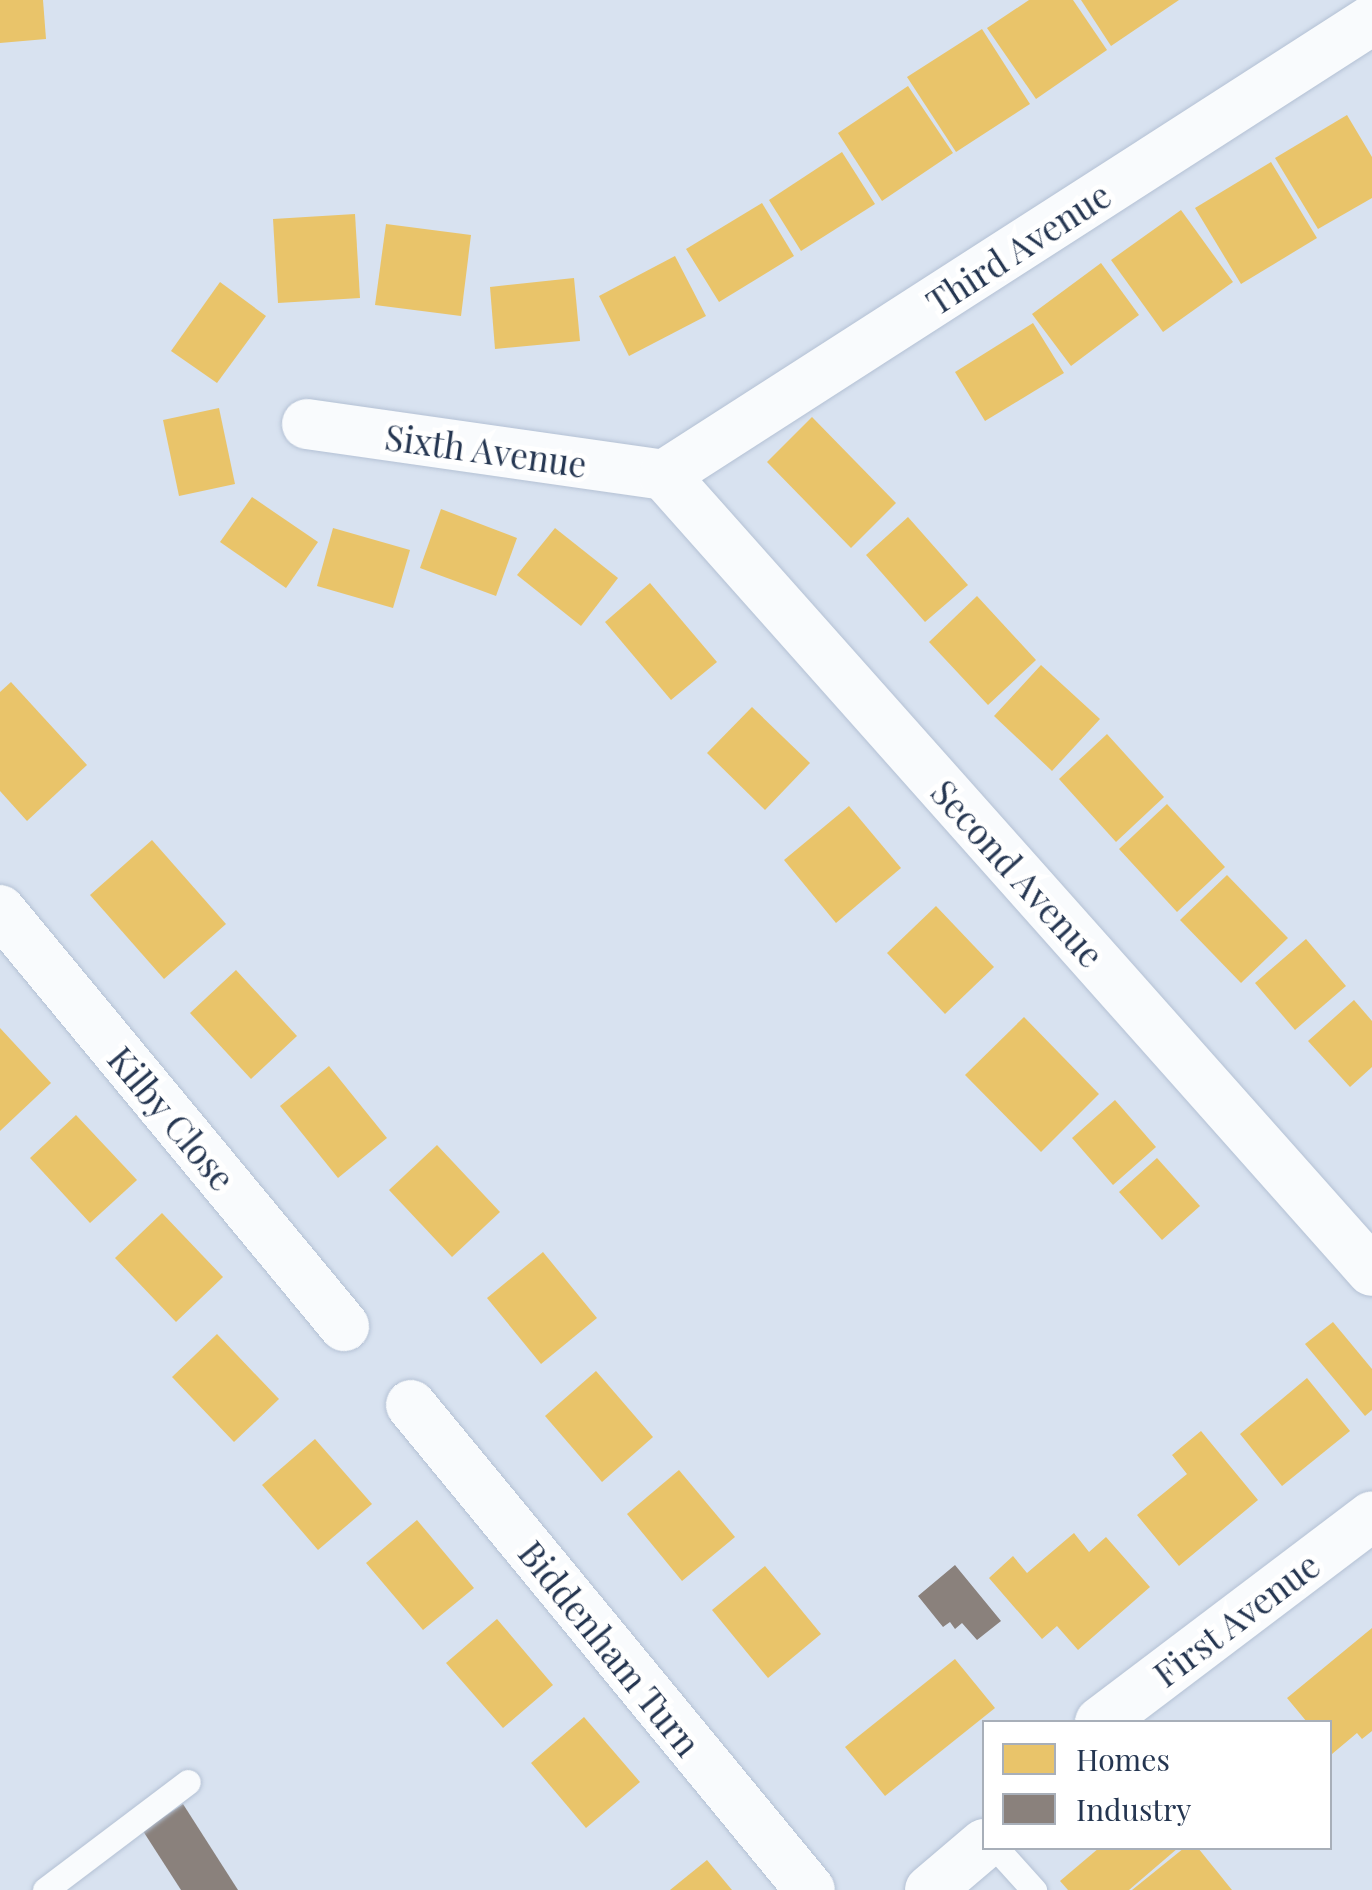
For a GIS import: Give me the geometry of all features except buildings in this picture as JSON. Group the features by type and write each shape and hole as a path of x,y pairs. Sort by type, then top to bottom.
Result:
{"street":[{"name":"Third Avenue","path":"664,475 1372,20"},
{"name":"Sixth Avenue","path":"307,424 664,475"},
{"name":"Second Avenue","path":"664,475 1372,1271"},
{"name":"Kilby Close","path":"0,910 344,1326"},
{"name":"Biddenham Turn","path":"411,1406 810,1890"},
{"name":"First Avenue","path":"1103,1720 1372,1516"},
{"path":"930,1890 982,1846"}],"lane":[{"path":"45,1890 188,1782"},
{"path":"998,1850 1034,1890"}]}
